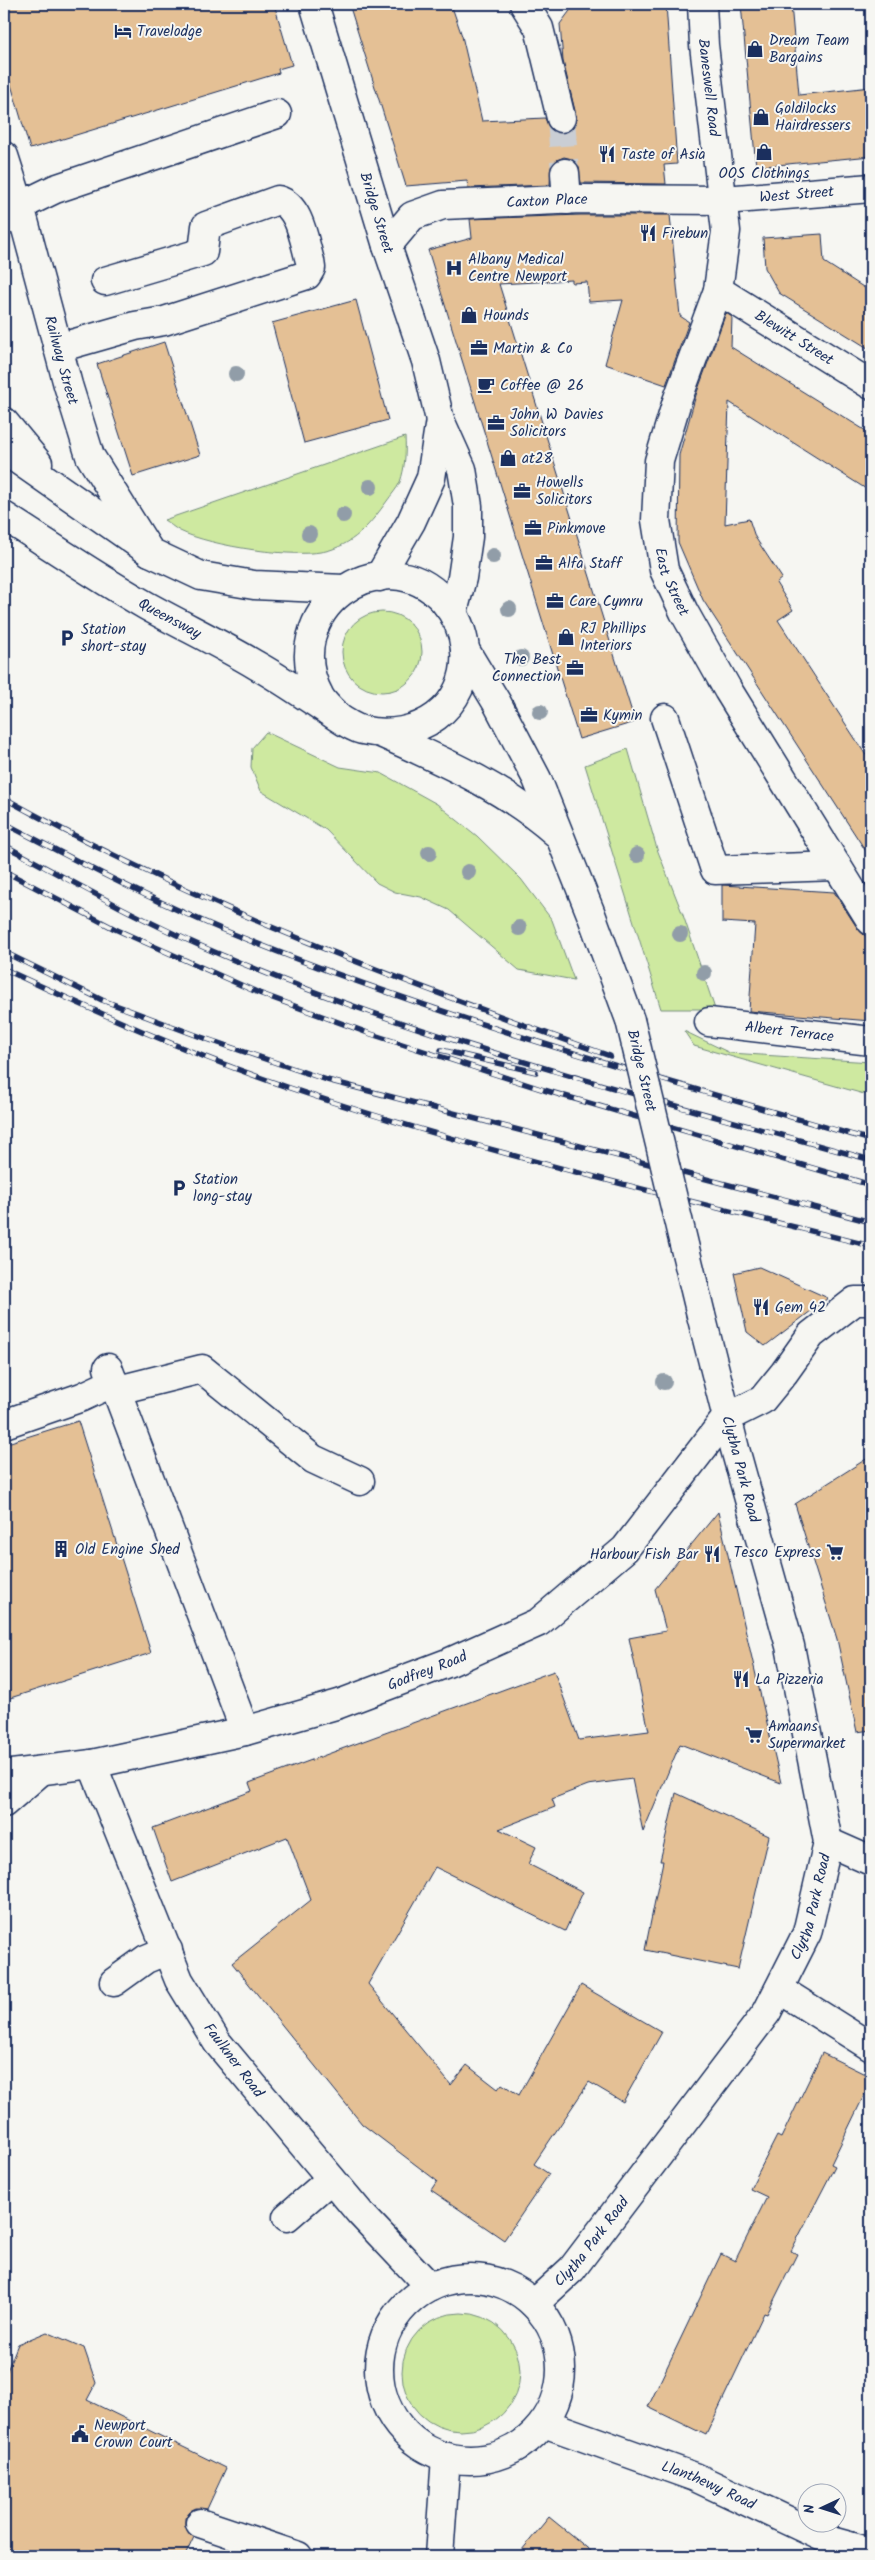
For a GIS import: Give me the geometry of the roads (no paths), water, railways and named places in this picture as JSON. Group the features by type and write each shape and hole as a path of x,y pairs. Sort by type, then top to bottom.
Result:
{"main road":[{"name":"Bridge Street","path":"314,4 387,246 426,361 440,420 462,469 468,506 468,537 464,570 453,612"},
{"path":"524,4 539,28 561,118"},
{"name":"Baneswell Road","path":"702,4 704,45 724,200"},
{"path":"12,214 56,188 277,114"},
{"name":"Railway Street","path":"4,156 12,214 58,348 90,456 150,552"},
{"path":"565,173 567,200"},
{"name":"West Street","path":"724,200 871,188"},
{"path":"58,348 135,326 164,321 307,274 311,268 293,209 286,202 278,200 206,226 203,252 104,281"},
{"name":"Caxton Place","path":"387,246 412,216 443,205 567,200 724,200"},
{"name":"East Street","path":"724,200 726,231 718,290 677,401 659,461 656,520 664,570 684,612 728,690 871,921"},
{"name":"Blewitt Street","path":"718,290 871,385"},
{"name":"Bridge Street","path":"379,576 411,522 431,478 440,420"},
{"name":"Queensway","path":"4,422 58,488"},
{"name":"Queensway","path":"4,450 150,552 201,576 254,585 344,589"},
{"name":"Queensway","path":"4,516 145,605 256,664 338,717 359,729 383,734 408,732 431,721 449,705 461,683 466,660 464,635 453,612 437,594 415,581 398,577 379,576 361,580 344,589 326,605 313,627 308,651 311,676 321,699 338,717"},
{"name":"Bridge Street","path":"465,650 497,704 537,779 591,914 630,1020 701,1315"},
{"path":"665,718 715,870 837,866"},
{"name":"Bridge Street","path":"383,734 475,776 532,812 559,836"},
{"name":"Albert Terrace","path":"709,1022 871,1041"},
{"path":"726,1418 762,1400 811,1335 855,1301 871,1301"},
{"name":"Clytha Park Road","path":"534,2304 572,2269 582,2257 767,2012 807,1933 828,1842 790,1646 726,1418 701,1315"},
{"path":"4,1424 82,1397 113,1380 202,1369 313,1459 360,1481"},
{"path":"113,1380 245,1731"},
{"name":"Godfrey Road","path":"4,1775 92,1764 245,1731 339,1704 450,1662 539,1622 625,1549 726,1418"},
{"name":"Faulkner Road","path":"92,1764 179,1980 217,2042 360,2213 430,2288"},
{"path":"4,1803 41,1770"},
{"path":"828,1842 871,1861"},
{"path":"114,1982 146,1959 168,1950"},
{"path":"779,1989 871,2047"},
{"path":"286,2217 331,2179"},
{"path":"473,2278 495,2281 516,2290 534,2304 550,2324 559,2349 561,2375 556,2400 544,2423 522,2445 494,2458 466,2461 446,2458 417,2444 395,2422 382,2394 379,2362 387,2332 404,2306 430,2288 450,2280 473,2278"},
{"name":"Llanthewy Road","path":"544,2423 696,2477 831,2541 871,2552"},
{"path":"439,2556 446,2458"},
{"path":"200,2523 298,2556"}],"tunnel":[{"path":"561,118 565,173"}],"railway":[{"path":"4,798 77,837 151,873 301,939 455,1000 610,1056"},
{"path":"4,823 111,878 193,917 381,990 543,1044 871,1140"},
{"path":"4,845 168,931 303,988 463,1043 544,1068 871,1160"},
{"path":"4,871 115,929 259,993 368,1033 544,1090 871,1185"},
{"path":"4,952 102,1000 201,1037 327,1080 871,1222"},
{"path":"4,969 108,1017 287,1087 504,1153 871,1246"},
{"path":"441,1050 536,1072"}],"place":[{"name":"Travelodge","path":"123,31"},
{"name":"Dream Team Bargains","path":"755,49"},
{"name":"Goldilocks Hairdressers","path":"761,117"},
{"name":"OOS Clothings","path":"764,152"},
{"name":"Taste of Asia","path":"607,154"},
{"name":"Firebun","path":"648,233"},
{"name":"Albany Medical Centre Newport","path":"454,268"},
{"name":"Hounds","path":"469,315"},
{"name":"Martin & Co","path":"479,348"},
{"name":"Coffee @ 26","path":"486,385"},
{"name":"John W Davies Solicitors","path":"496,423"},
{"name":"at28","path":"508,458"},
{"name":"Howells Solicitors","path":"522,491"},
{"name":"Pinkmove","path":"533,528"},
{"name":"Alfa Staff","path":"544,563"},
{"name":"Care Cymru","path":"555,601"},
{"name":"RJ Phillips Interiors","path":"566,637"},
{"name":"Station short-stay","path":"67,638"},
{"name":"The Best Connection","path":"575,668"},
{"name":"Kymin","path":"589,715"},
{"name":"Station long-stay","path":"179,1188"},
{"name":"Gem 42","path":"761,1307"},
{"name":"Old Engine Shed","path":"61,1549"},
{"name":"Tesco Express","path":"835,1552"},
{"name":"Harbour Fish Bar","path":"712,1554"},
{"name":"La Pizzeria","path":"741,1679"},
{"name":"Amaans Supermarket","path":"754,1735"},
{"name":"Newport Crown Court","path":"80,2434"}]}
